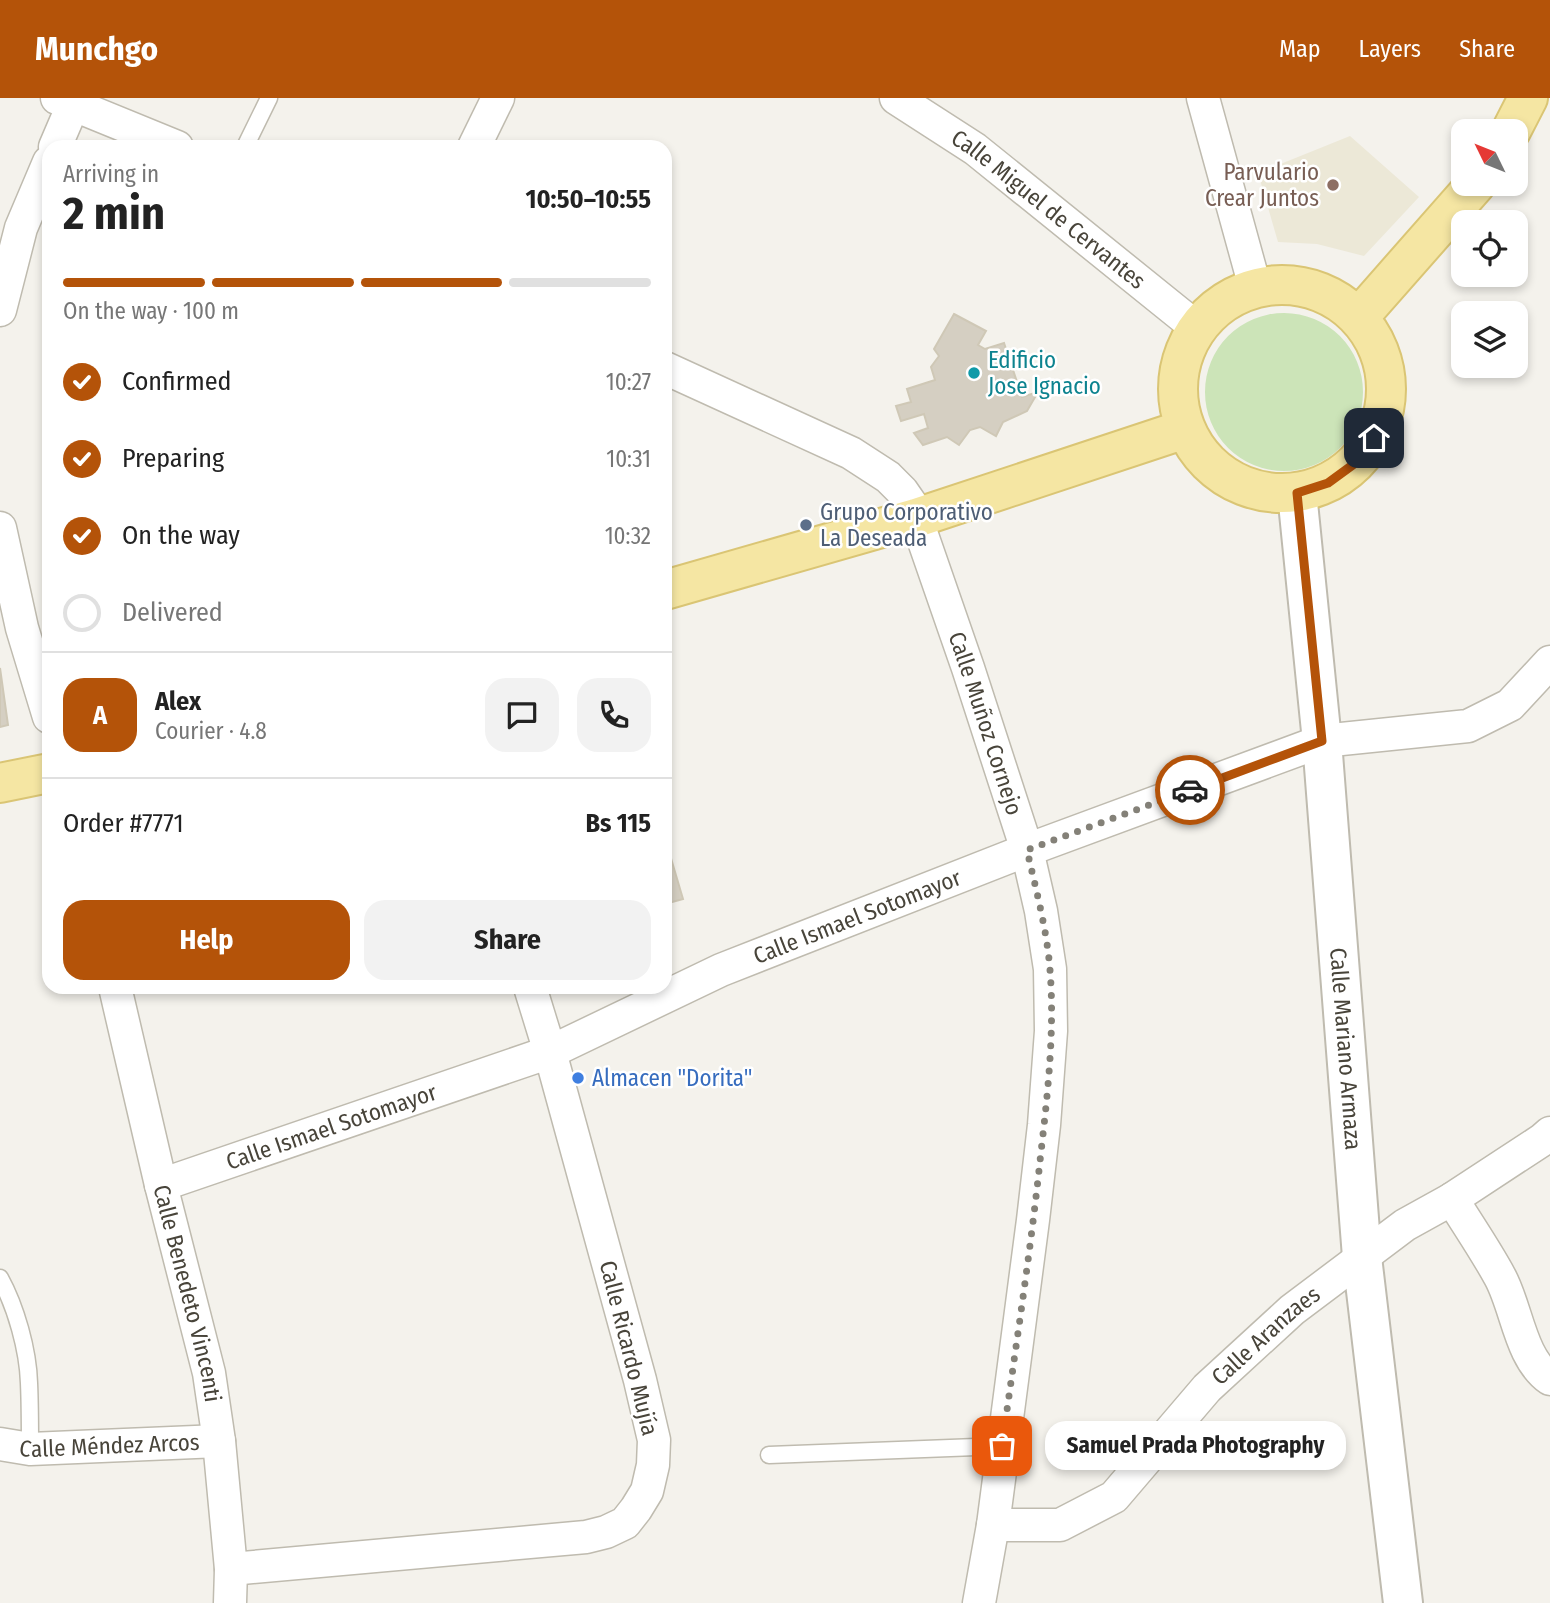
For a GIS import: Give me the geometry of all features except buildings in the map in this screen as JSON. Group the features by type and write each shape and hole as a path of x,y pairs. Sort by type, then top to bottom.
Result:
{"main road":[{"path":"1517,119 1528,98"},
{"path":"1359,317 1465,196"},
{"path":"1284,284 1312,288 1338,300 1359,317 1377,344 1386,375 1385,408 1374,438 1354,464 1328,483 1297,493 1262,492 1230,480 1203,459 1185,429 1177,395 1181,359 1197,328 1223,303 1255,287 1284,284"},
{"path":"672,588 916,518 1185,429"},
{"path":"0,783 42,774"}],"street":[{"path":"477,140 498,98"},
{"name":"Calle Miguel de Cervantes","path":"896,98 975,149 1197,328"},
{"path":"1203,98 1255,287"},
{"path":"57,140 69,100 161,140"},
{"path":"0,310 21,228 42,178"},
{"name":"Calle Muñoz Cornejo","path":"672,371 851,453 888,477 902,491 916,518 1027,850 1041,911 1050,970 1051,1031 1034,1220 993,1525 979,1603"},
{"name":"Calle Mariano Armaza","path":"1297,493 1322,741 1362,1257 1403,1603"},
{"path":"0,528 22,628 42,694"},
{"name":"Calle Ismael Sotomayor","path":"672,993 721,970 1027,850 1322,741 1468,726 1510,705 1550,662"},
{"name":"Calle Benedeto Vincenti","path":"117,994 161,1185 209,1373 219,1441 231,1569 230,1603"},
{"name":"Calle Ricardo Mujía","path":"231,1569 586,1537 606,1532 625,1522 647,1491 653,1465 654,1440 640,1380 532,994"},
{"name":"Calle Ismael Sotomayor","path":"161,1185 550,1052 671,994"},
{"name":"Calle Aranzaes","path":"993,1525 1060,1525 1114,1497 1207,1388 1292,1310 1405,1225 1452,1199 1550,1133"},
{"path":"1452,1199 1502,1280 1537,1367 1550,1379"},
{"name":"Calle Méndez Arcos","path":"15,1446 219,1441"}],"lane":[{"path":"248,140 269,98"},
{"path":"0,1278 23,1341 29,1381 15,1446"},
{"path":"768,1455 1002,1446"}],"shaded area":[{"name":"Parvulario Crear Juntos","path":"1350,136 1419,197 1364,256 1317,244 1278,242 1258,173"}],"green space":[{"path":"1284,313 1314,319 1340,336 1357,362 1363,392 1357,422 1340,448 1314,465 1284,471 1254,465 1228,448 1211,422 1205,392 1211,362 1228,336 1254,319"}],"way so far":[{"path":"1002,1446 1034,1220 1051,1031 1050,970 1041,911 1027,850 1190,790"}],"place":[{"name":"Parvulario Crear Juntos","path":"1333,185"},
{"name":"Edificio Jose Ignacio","path":"974,373"},
{"name":"Grupo Corporativo La Deseada","path":"806,525"},
{"name":"Almacen \"Dorita\"","path":"578,1078"},
{"name":"Samuel Prada Photography","path":"1002,1446"}],"route":[{"path":"1190,790 1322,741 1297,493 1328,483 1354,464 1374,438"}]}
